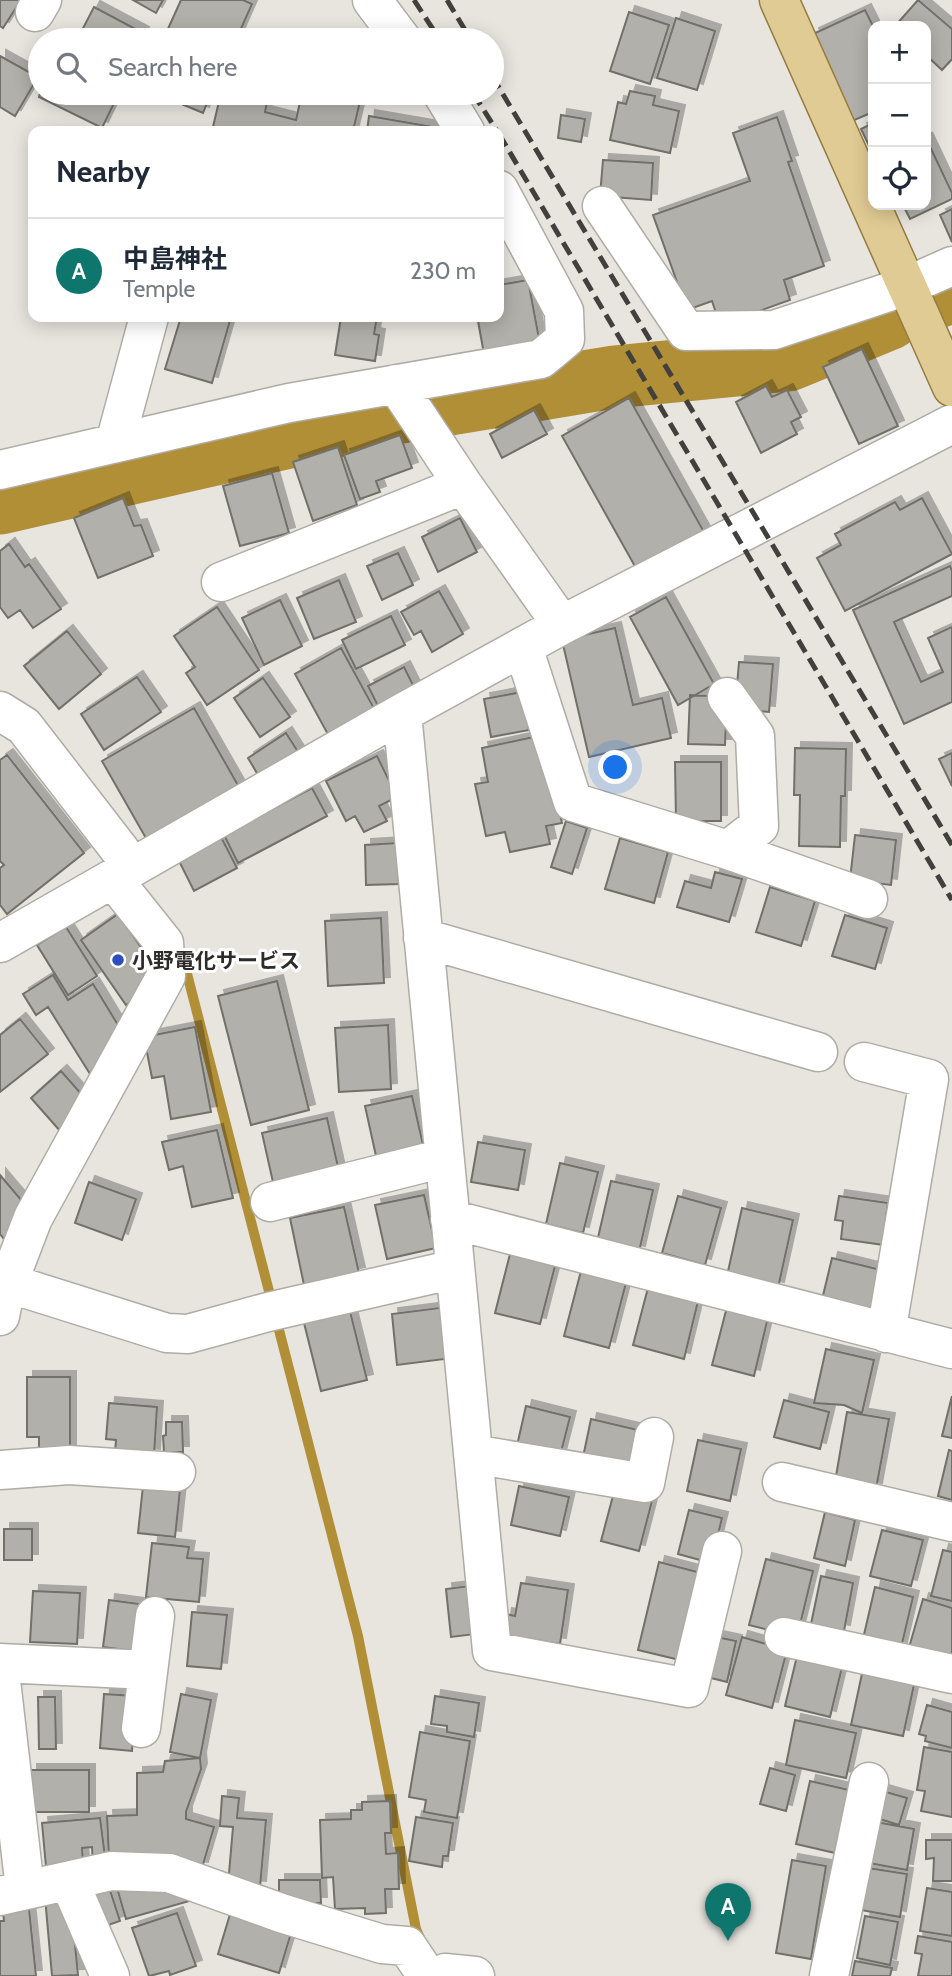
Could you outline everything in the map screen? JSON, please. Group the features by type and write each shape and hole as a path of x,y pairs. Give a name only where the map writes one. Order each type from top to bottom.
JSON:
{"main road":[{"path":"779,0 952,387"}],"street":[{"path":"372,0 393,28"},
{"path":"449,105 462,126"},
{"path":"0,470 289,403 408,403 541,359 565,339 564,311 504,199"},
{"path":"602,206 686,331 774,330 907,286 952,266"},
{"path":"115,443 148,322"},
{"path":"408,403 562,625"},
{"path":"0,943 401,713 562,625 952,424"},
{"path":"221,582 463,485"},
{"path":"523,647 573,802 728,850 868,900"},
{"path":"727,697 755,736 759,827 728,850"},
{"path":"0,710 24,726 123,873 164,943 166,976 33,1218 4,1299 167,1333 188,1334 455,1269"},
{"path":"401,713 492,1651 689,1688 722,1551"},
{"path":"423,938 818,1052"},
{"path":"864,1062 929,1079 886,1333"},
{"path":"270,1202 444,1158"},
{"path":"450,1219 952,1349"},
{"path":"473,1454 645,1482 654,1437"},
{"path":"0,1470 69,1465 176,1472"},
{"path":"782,1482 952,1522"},
{"path":"141,1728 155,1616"},
{"path":"784,1637 952,1674"},
{"path":"0,1663 148,1670"},
{"path":"0,1672 12,1892 111,1871 169,1873 382,1944 407,1946 427,1976"},
{"path":"829,1976 869,1782"},
{"path":"69,1881 110,1976"},
{"path":"442,1976 445,1973 475,1976"}],"building":[{"path":"0,0 21,0 3,28 0,26"},
{"path":"133,0 163,0 156,13"},
{"path":"181,0 243,0 252,4 241,28 168,28"},
{"path":"918,0 952,29 952,59 942,70 931,60 931,21 899,21"},
{"path":"94,7 134,28 83,28"},
{"path":"865,10 870,21 868,21 868,114 852,121 813,34"},
{"path":"629,12 669,25 650,84 610,71"},
{"path":"676,18 715,31 697,90 657,78"},
{"path":"0,56 28,71 28,94 15,116 0,107"},
{"path":"630,91 655,96 653,105 679,111 670,153 610,140 618,102 626,104"},
{"path":"55,105 113,105 103,126"},
{"path":"184,105 206,105 203,113"},
{"path":"218,105 266,105 265,112 296,120 299,105 359,105 354,126 213,126"},
{"path":"561,115 585,119 581,142 558,138"},
{"path":"369,116 427,126 368,126"},
{"path":"777,117 792,161 788,162 824,266 784,280 790,300 720,325 712,301 687,310 653,215 750,181 733,133"},
{"path":"868,126 868,144 861,129"},
{"path":"931,149 952,193 952,199 931,209"},
{"path":"603,160 653,163 651,200 600,196"},
{"path":"952,209 952,242 940,215"},
{"path":"906,210 929,210 910,219"},
{"path":"528,280 540,344 484,354 478,322 504,322 504,284"},
{"path":"179,322 230,322 212,383 165,369"},
{"path":"340,322 376,322 374,334 379,335 375,361 335,355"},
{"path":"862,349 898,426 859,444 823,367"},
{"path":"766,386 772,397 787,390 801,417 791,422 797,434 761,453 736,402"},
{"path":"629,398 704,532 637,570 562,436"},
{"path":"534,410 547,434 502,458 490,434"},
{"path":"400,435 412,468 376,481 380,492 360,499 344,455"},
{"path":"338,447 357,505 313,521 293,462"},
{"path":"272,473 289,533 240,546 223,486"},
{"path":"123,498 134,526 141,525 153,556 98,578 74,518"},
{"path":"922,498 952,554 845,611 817,558 841,545 835,534 895,502 900,510"},
{"path":"460,518 477,552 438,572 422,537"},
{"path":"9,544 25,567 29,564 61,609 33,628 20,610 8,618 0,607 0,551"},
{"path":"398,553 413,585 382,600 367,566"},
{"path":"950,566 952,596 894,622 921,682 943,672 928,638 952,627 952,702 904,724 853,610"},
{"path":"339,580 356,622 314,639 297,598"},
{"path":"439,591 463,634 432,652 421,631 414,635 401,612"},
{"path":"666,597 714,684 678,705 630,617"},
{"path":"280,600 302,646 264,665 242,618"},
{"path":"217,607 259,670 207,705 186,673 195,667 174,636"},
{"path":"391,616 405,645 356,669 342,640"},
{"path":"615,628 633,705 662,698 671,738 589,757 562,640"},
{"path":"67,631 101,674 59,709 24,666"},
{"path":"341,648 377,714 331,740 295,674"},
{"path":"739,662 773,664 769,712 735,709"},
{"path":"404,667 417,693 381,712 368,686"},
{"path":"137,677 161,712 104,750 81,714"},
{"path":"263,678 290,717 260,737 234,698"},
{"path":"522,692 529,730 491,737 484,699"},
{"path":"690,695 727,697 725,745 688,744"},
{"path":"194,708 239,787 147,840 102,761"},
{"path":"286,733 300,755 261,780 248,758"},
{"path":"543,735 562,823 546,826 550,844 510,852 505,832 486,836 475,784 488,782 482,748"},
{"path":"795,748 846,749 845,796 841,796 840,847 799,846 800,795 794,795"},
{"path":"952,753 952,786 939,759"},
{"path":"7,755 84,853 7,914 0,905 0,868 4,865 0,861 0,760"},
{"path":"377,756 397,797 379,806 387,821 364,832 355,816 346,821 326,781"},
{"path":"675,762 721,762 721,821 676,821"},
{"path":"312,788 327,816 238,863 224,835"},
{"path":"566,821 587,828 572,874 551,867"},
{"path":"855,835 896,840 891,885 850,880"},
{"path":"221,837 237,868 194,891 178,859"},
{"path":"620,838 668,852 654,903 605,889"},
{"path":"397,843 399,884 366,885 365,845"},
{"path":"715,872 742,879 729,922 677,907 685,881 711,888"},
{"path":"770,887 815,901 801,946 756,932"},
{"path":"118,914 163,979 126,1005 81,940"},
{"path":"845,915 887,928 875,969 832,956"},
{"path":"381,918 384,983 328,986 325,921"},
{"path":"66,927 97,976 68,995 37,945"},
{"path":"53,975 68,1000 93,984 126,1038 121,1055 90,1074 48,1007 36,1015 23,994"},
{"path":"277,981 309,1110 251,1125 218,996"},
{"path":"20,1019 48,1054 0,1092 0,1035"},
{"path":"388,1025 391,1089 339,1092 335,1028"},
{"path":"195,1027 211,1112 171,1119 164,1076 152,1078 144,1037"},
{"path":"61,1071 91,1105 61,1132 31,1098"},
{"path":"412,1096 425,1154 378,1165 365,1106"},
{"path":"327,1118 340,1176 275,1191 262,1133"},
{"path":"217,1130 233,1198 192,1207 183,1166 169,1170 162,1142"},
{"path":"478,1142 525,1150 518,1190 471,1182"},
{"path":"560,1163 598,1172 583,1233 546,1224"},
{"path":"0,1175 33,1214 4,1239 0,1234"},
{"path":"611,1181 653,1190 639,1252 597,1242"},
{"path":"89,1182 136,1199 122,1240 75,1223"},
{"path":"424,1195 436,1248 387,1259 375,1205"},
{"path":"678,1196 721,1208 705,1265 662,1253"},
{"path":"839,1196 888,1203 885,1224 894,1225 891,1246 841,1239 843,1221 835,1220"},
{"path":"344,1207 359,1273 304,1285 290,1218"},
{"path":"742,1208 793,1220 778,1288 727,1276"},
{"path":"510,1254 555,1266 540,1324 495,1313"},
{"path":"832,1258 881,1270 868,1320 820,1308"},
{"path":"582,1267 627,1279 609,1348 564,1336"},
{"path":"649,1284 699,1297 684,1359 633,1345"},
{"path":"729,1299 770,1309 754,1376 712,1365"},
{"path":"348,1303 367,1380 321,1391 302,1315"},
{"path":"447,1307 453,1358 397,1365 392,1314"},
{"path":"826,1349 874,1360 862,1413 844,1405 814,1403"},
{"path":"27,1377 70,1377 70,1450 39,1450 39,1437 27,1437"},
{"path":"952,1396 952,1438 942,1436"},
{"path":"784,1400 829,1412 820,1449 774,1437"},
{"path":"109,1403 157,1407 154,1455 115,1452 116,1440 106,1439"},
{"path":"526,1406 570,1417 559,1460 516,1450"},
{"path":"847,1412 889,1419 876,1489 835,1482"},
{"path":"591,1419 638,1430 629,1472 582,1462"},
{"path":"166,1422 182,1422 183,1452 164,1452"},
{"path":"698,1440 741,1449 730,1501 687,1491"},
{"path":"949,1450 952,1451 952,1500 938,1496"},
{"path":"143,1486 180,1490 175,1537 138,1533"},
{"path":"519,1486 569,1497 560,1536 511,1525"},
{"path":"614,1492 652,1501 639,1551 601,1541"},
{"path":"689,1510 722,1518 711,1563 678,1554"},
{"path":"825,1512 855,1520 845,1566 814,1558"},
{"path":"4,1529 32,1529 32,1560 4,1560"},
{"path":"882,1530 923,1540 911,1586 870,1576"},
{"path":"152,1543 189,1547 187,1558 203,1559 199,1602 146,1597"},
{"path":"943,1550 952,1552 952,1601 931,1596"},
{"path":"766,1559 813,1571 797,1637 749,1625"},
{"path":"659,1562 705,1574 684,1661 638,1650"},
{"path":"821,1576 853,1583 844,1631 811,1624"},
{"path":"521,1583 568,1590 560,1644 525,1638 501,1640 506,1614 515,1616"},
{"path":"478,1585 484,1633 451,1637 446,1589"},
{"path":"875,1587 913,1597 901,1648 863,1639"},
{"path":"33,1591 80,1593 77,1644 30,1642"},
{"path":"923,1599 952,1608 952,1664 908,1651"},
{"path":"109,1600 147,1605 141,1652 103,1647"},
{"path":"192,1612 227,1615 221,1669 187,1666"},
{"path":"712,1636 736,1641 727,1682 703,1676"},
{"path":"742,1637 787,1650 772,1708 726,1695"},
{"path":"798,1652 843,1663 830,1717 785,1706"},
{"path":"863,1669 915,1680 903,1736 851,1725"},
{"path":"104,1694 135,1696 132,1751 100,1748"},
{"path":"181,1694 211,1700 200,1758 170,1752"},
{"path":"435,1696 479,1703 474,1737 447,1732 447,1726 431,1724"},
{"path":"38,1697 55,1697 56,1749 39,1749"},
{"path":"927,1705 952,1712 952,1748 925,1741 926,1736 919,1734"},
{"path":"795,1720 856,1733 846,1778 786,1765"},
{"path":"420,1732 470,1741 457,1818 424,1812 426,1800 409,1797"},
{"path":"924,1747 952,1752 952,1817 921,1811 925,1791 917,1790"},
{"path":"200,1758 201,1769 186,1819 214,1827 202,1868 109,1859 107,1816 137,1815 137,1773 163,1772 165,1761"},
{"path":"770,1768 795,1775 786,1811 760,1804"},
{"path":"31,1770 89,1770 89,1812 31,1812"},
{"path":"810,1781 849,1790 835,1853 796,1844"},
{"path":"879,1790 907,1798 899,1825 870,1816"},
{"path":"222,1796 239,1798 237,1818 266,1820 260,1887 228,1885 233,1827 220,1826"},
{"path":"390,1801 391,1833 385,1833 386,1854 398,1853 399,1889 385,1889 386,1913 365,1914 365,1908 335,1909 333,1877 322,1878 320,1820 351,1819 351,1810 362,1810 362,1802"},
{"path":"416,1817 453,1823 448,1856 443,1856 442,1867 409,1861"},
{"path":"100,1818 106,1864 93,1865 92,1847 82,1848 83,1864 46,1867 42,1823"},
{"path":"876,1822 914,1829 907,1870 869,1863"},
{"path":"926,1840 952,1840 952,1881 933,1881 934,1858 926,1859"},
{"path":"792,1860 826,1866 811,1959 776,1953"},
{"path":"868,1868 907,1874 900,1917 861,1910"},
{"path":"279,1880 320,1880 321,1903 279,1903"},
{"path":"145,1883 193,1900 126,1919 117,1888"},
{"path":"108,1884 120,1921 97,1929 85,1892"},
{"path":"927,1888 952,1892 952,1936 920,1931"},
{"path":"70,1895 78,1975 52,1976 45,1897"},
{"path":"29,1909 36,1976 0,1976 0,1921 4,1921 3,1911"},
{"path":"231,1911 291,1933 279,1973 218,1954"},
{"path":"177,1913 196,1966 170,1975 169,1971 149,1976 132,1928"},
{"path":"865,1916 898,1922 890,1965 857,1958"},
{"path":"918,1936 952,1942 952,1976 918,1976 922,1954 915,1953"},
{"path":"855,1961 892,1968 890,1976 852,1976"}],"waterway":[{"path":"932,299 952,291"},
{"path":"0,503 390,414 614,377 788,360 890,318"},
{"path":"184,962 358,1636 416,1929 421,1940"}],"railway":[{"path":"414,0 432,28"},
{"path":"447,0 464,28"},
{"path":"504,96 952,845"},
{"path":"481,105 494,126"},
{"path":"504,142 952,900"}],"place":[{"name":"小野電化サービス","path":"118,960"},
{"name":"中島神社","path":"728,1941"}]}
